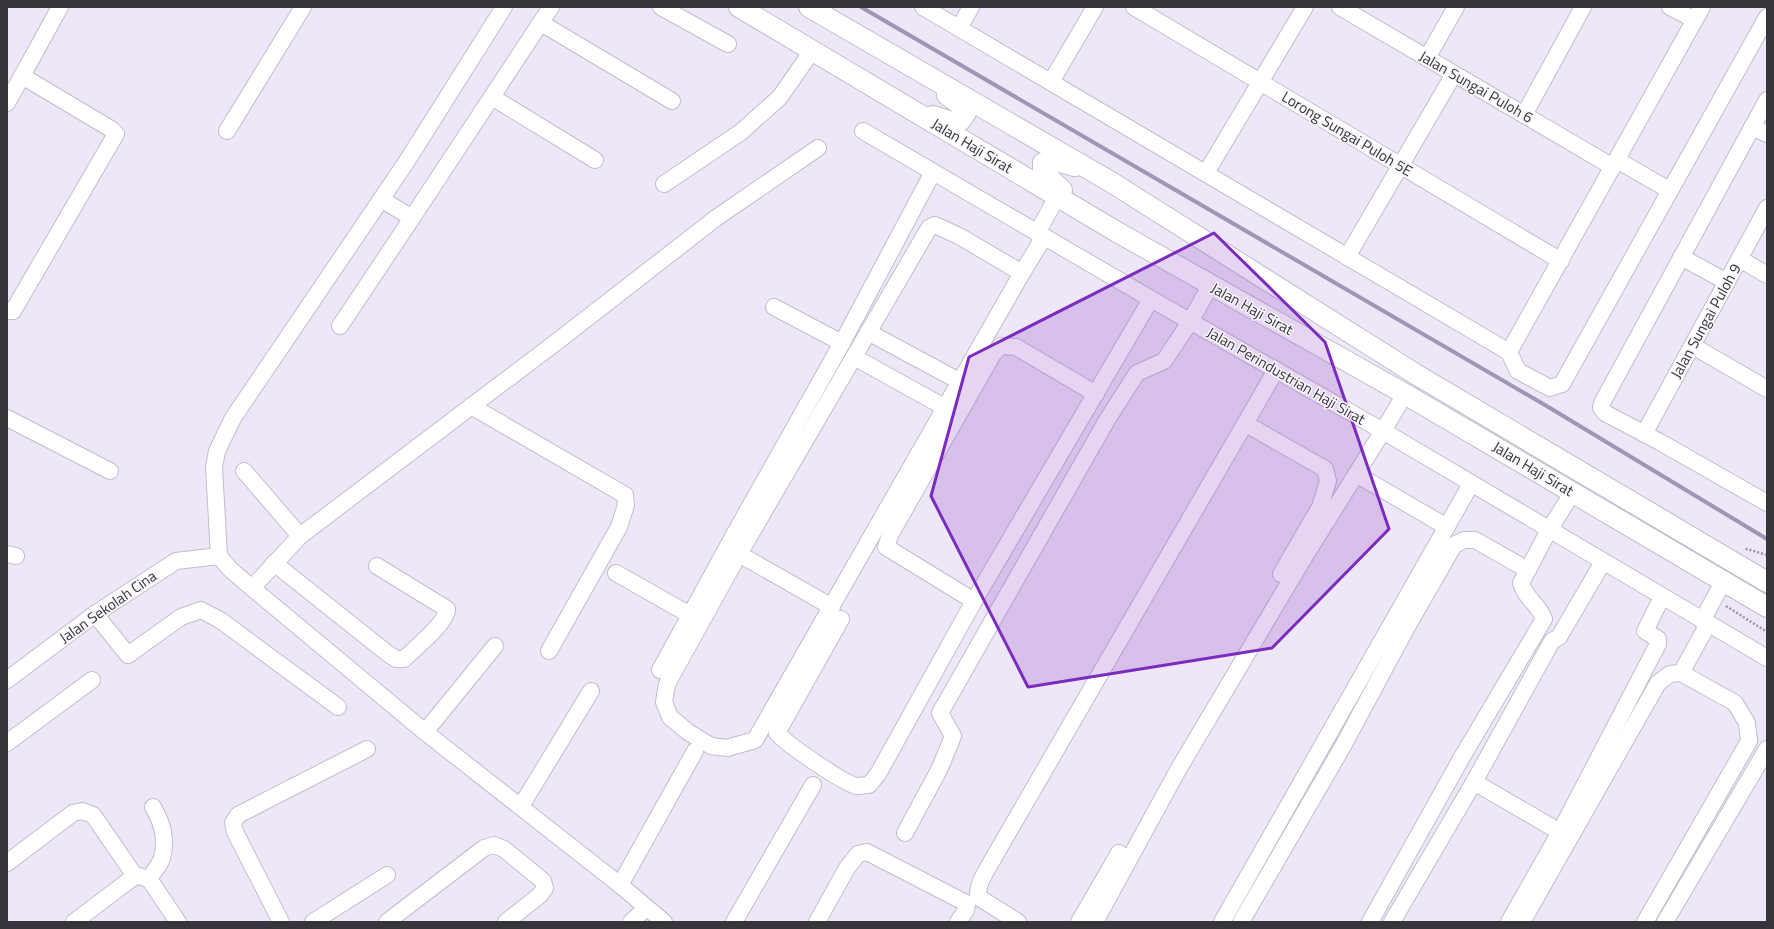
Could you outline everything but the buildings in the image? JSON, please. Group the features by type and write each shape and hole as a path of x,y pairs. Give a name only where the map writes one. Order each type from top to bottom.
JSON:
{"main road":[{"name":"Jalan Haji Sirat","path":"739,7 1117,232 1210,286 1405,394 1767,607"},
{"name":"Jalan Haji Sirat","path":"809,7 1111,182 1417,375 1767,582"},
{"path":"885,94 941,119 954,123 964,117 966,113 960,104 900,59"},
{"path":"1111,182 1062,161 1052,160 1043,163 1043,172 1053,183 1117,232"}],"street":[{"path":"7,103 60,7"},
{"path":"227,131 303,7"},
{"path":"504,7 382,199 233,418 217,452 214,467 219,556 230,569 252,588 425,732 521,806 664,922"},
{"path":"340,326 552,7"},
{"path":"661,7 728,44"},
{"path":"923,7 1509,352 1518,371 1550,388 1562,384 1767,17"},
{"path":"959,28 971,7"},
{"path":"1051,82 1095,7"},
{"name":"Lorong Sungai Puloh 5E","path":"1134,7 1561,261"},
{"path":"1206,174 1305,7"},
{"name":"Jalan Sungai Puloh 6","path":"1340,7 1524,115 1615,164 1669,190"},
{"path":"1428,58 1456,7"},
{"path":"1524,115 1583,7"},
{"path":"1509,352 1698,13 1670,7"},
{"path":"541,23 672,101"},
{"path":"664,184 741,132 780,97 812,51"},
{"path":"1347,257 1454,74"},
{"path":"7,311 12,311 116,134 111,129 22,76"},
{"path":"492,97 596,160"},
{"path":"1767,100 1602,403 1601,408 1605,413 1767,503"},
{"path":"1752,127 1767,134"},
{"name":"Jalan Perindustrian Haji Sirat","path":"863,131 1190,322 1383,431 1767,658"},
{"path":"252,588 300,536 382,476 716,218 818,148"},
{"path":"660,670 690,615 726,534 842,343 933,172"},
{"path":"1057,196 1041,235 1022,273 944,407 837,613 777,733 782,739 809,759 856,786 869,785 878,774 974,601 1151,299"},
{"path":"382,199 412,218"},
{"name":"Jalan Sungai Puloh 9","path":"1644,434 1767,208"},
{"path":"837,613 755,740 727,748 711,746 688,732 670,717 664,702 666,684 739,554 928,228 935,225 959,236 1022,273"},
{"path":"1681,257 1727,282"},
{"path":"1740,259 1767,275"},
{"name":"Jalan Perindustrian Haji Sirat","path":"1190,322 1210,286"},
{"path":"774,307 842,343"},
{"path":"905,833 940,768 953,736 940,713 1107,420 1137,373 1164,361 1190,322"},
{"path":"868,332 959,381"},
{"path":"974,601 886,548 890,535 993,354 1001,346 1016,347 1096,394"},
{"path":"1692,346 1767,389"},
{"path":"854,357 944,407"},
{"path":"1018,922 978,898 980,883 1276,370"},
{"name":"Jalan Perindustrian Haji Sirat","path":"1383,431 1405,394"},
{"path":"471,406 625,495 626,505 619,527 549,651"},
{"path":"7,418 110,471"},
{"path":"1079,922 1320,507 1328,481 1326,469 1246,424"},
{"path":"1095,922 1178,770 1302,560 1383,431"},
{"path":"244,471 300,536"},
{"path":"1356,474 1447,527"},
{"path":"1222,922 1471,484"},
{"path":"1370,922 1462,757 1544,619 1540,608 1524,594 1521,583 1549,530 1572,492"},
{"path":"1241,922 1343,746 1407,627 1454,545 1464,540 1475,540 1528,570"},
{"path":"739,554 837,613"},
{"name":"Jalan Sekolah Cina","path":"7,680 94,614 176,561 219,556"},
{"path":"1392,922 1474,782 1552,641 1559,637 1603,562"},
{"path":"274,563 387,653 396,659 404,659 442,622 447,614 447,609 377,566"},
{"path":"616,574 690,615"},
{"path":"1681,673 1723,582"},
{"path":"1509,922 1560,832 1658,644 1658,639 1645,630 1662,597"},
{"path":"94,614 128,655 181,617 201,610 220,620 338,707"},
{"path":"425,732 495,646"},
{"path":"1522,922 1658,683 1670,674 1681,673 1735,703 1748,723 1750,741 1645,922"},
{"path":"7,743 92,680"},
{"path":"521,806 591,691"},
{"path":"1665,922 1767,749"},
{"path":"282,922 234,832 233,823 238,815 367,750"},
{"path":"620,885 695,750"},
{"path":"1474,782 1560,832"},
{"path":"734,922 813,785"},
{"path":"74,922 142,877 162,858 163,829 153,807"},
{"path":"7,863 73,813 82,811 93,815 178,922"},
{"path":"387,922 484,848 494,845 504,849 544,881 545,888 540,895 506,922"},
{"path":"817,922 847,868 858,854 866,852 967,904 966,910 958,922"},
{"path":"312,922 387,875"},
{"path":"631,922 646,908"},
{"path":"966,922 975,910 999,922"}],"path":[{"path":"1723,604 1767,632"}],"highlighted area":[{"path":"1214,233 1325,342 1389,529 1272,648 1028,687 931,496 969,357"}],"waterway":[{"path":"861,7 1545,405 1767,539"}]}
